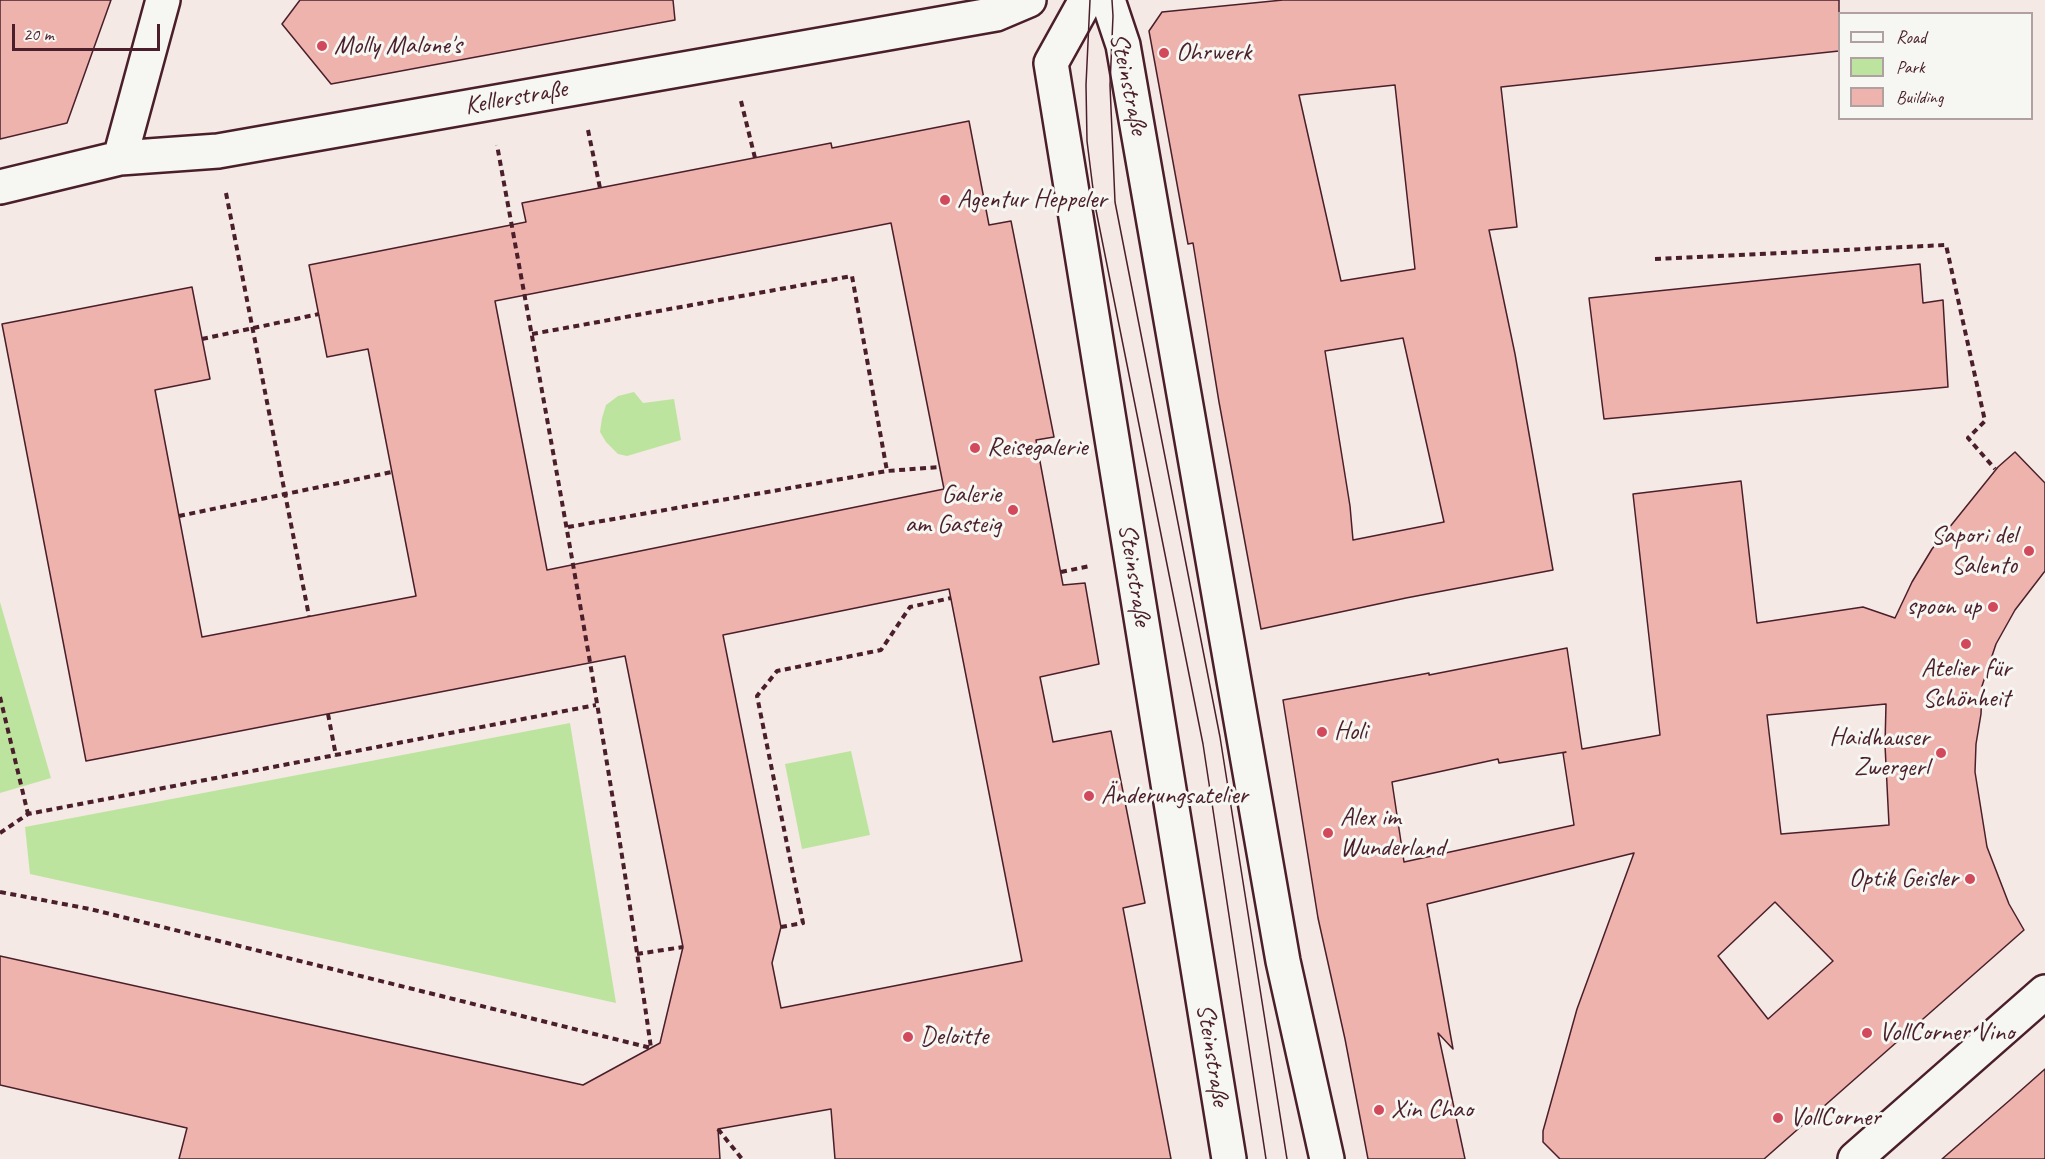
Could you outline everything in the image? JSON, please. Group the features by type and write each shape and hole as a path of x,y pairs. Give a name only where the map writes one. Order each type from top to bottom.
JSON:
{"street":[{"path":"120,158 163,0"},
{"name":"Kellerstraße","path":"0,187 120,158 218,152 996,14 1029,0"},
{"name":"Steinstraße","path":"1086,0 1051,63 1229,1159"},
{"name":"Steinstraße","path":"1108,0 1123,45 1283,961 1328,1159"},
{"path":"1856,1159 2045,992"}],"path":[{"path":"731,61 755,158"},
{"path":"579,87 600,188"},
{"path":"0,892 90,909 651,1048 638,954 568,526 489,103"},
{"path":"218,152 309,616"},
{"path":"1655,260 1946,245 1984,421 1968,438 1995,469"},
{"path":"532,334 852,276 887,471"},
{"path":"202,339 319,314"},
{"path":"1039,455 1077,445"},
{"path":"568,526 887,471 940,467"},
{"path":"179,516 392,472"},
{"path":"1061,572 1092,565"},
{"path":"781,927 803,923 757,696 777,671 882,650 910,607 951,598"},
{"path":"0,697 28,814"},
{"path":"0,833 28,814 596,705"},
{"path":"328,714 336,756"},
{"path":"638,954 683,947"},
{"path":"718,1129 742,1159"}],"green space":[{"path":"634,392 643,403 674,399 681,440 627,456 618,454 606,442 600,432 606,405 618,396"},
{"path":"0,602 51,778 0,793"},
{"path":"570,723 616,1003 30,874 25,827"},
{"path":"851,751 870,835 802,849 785,764"}],"building":[{"path":"0,0 111,0 67,123 0,139"},
{"path":"300,0 673,0 675,20 331,84 282,24"},
{"path":"1283,0 1839,0 1838,51 1501,87 1517,227 1489,230 1515,354 1553,570 1261,629 1219,402 1193,243 1188,244 1149,31 1162,12","holes":["1395,85 1415,269 1341,281 1299,95","1403,338 1444,522 1353,540 1350,506 1325,351"]},
{"path":"969,121 989,225 1011,221 1054,437 1036,440 1063,585 1085,583 1099,664 1040,677 1053,742 1111,731 1145,903 1123,908 1171,1159 835,1159 831,1109 718,1129 720,1159 179,1159 187,1128 0,1085 0,956 583,1085 660,1043 683,947 625,656 86,761 2,324 192,287 210,379 155,390 202,637 416,596 368,349 327,357 309,265 526,222 522,203 831,143 832,148","holes":["891,223 944,489 547,570 495,301","949,589 1022,961 781,1008 772,963 781,927 723,635"]},
{"path":"1920,264 1923,303 1943,300 1948,387 1604,419 1589,298"},
{"path":"2015,452 2045,483 2045,571 2015,610 1996,644 1982,686 1981,714 1976,744 1975,772 1987,847 2009,904 2024,930 1764,1159 1560,1159 1543,1142 1543,1131 1577,1009 1634,853 1427,904 1453,1049 1438,1033 1465,1159 1368,1159 1345,1039 1318,918 1283,700 1567,648 1582,749 1660,735 1633,494 1741,481 1757,623 1863,607 1895,618 1912,582 1932,549 1998,467","holes":["1886,704 1885,745 1889,825 1781,834 1767,715","1566,752 1563,753 1574,825 1404,862 1392,782 1498,759 1499,763","1775,902 1833,961 1768,1019 1718,956"]},
{"path":"2045,1069 2045,1159 1942,1159 2010,1100"}],"tram line":[{"path":"1090,0 1086,85 1087,141 1095,205 1203,744 1266,1159"},
{"path":"1112,0 1110,85 1115,202 1220,737 1287,1159"}],"place":[{"name":"Molly Malone's","path":"322,46"},
{"name":"Ohrwerk","path":"1164,53"},
{"name":"Agentur Heppeler","path":"945,200"},
{"name":"Reisegalerie","path":"975,448"},
{"name":"Galerie am Gasteig","path":"1013,510"},
{"name":"Sapori del Salento","path":"2029,551"},
{"name":"spoon up","path":"1993,607"},
{"name":"Atelier für Schönheit","path":"1966,644"},
{"name":"Holi","path":"1322,732"},
{"name":"Haidhauser Zwergerl","path":"1941,753"},
{"name":"Änderungsatelier","path":"1089,796"},
{"name":"Alex im Wunderland","path":"1328,833"},
{"name":"Optik Geisler","path":"1970,879"},
{"name":"VollCorner Vino","path":"1867,1033"},
{"name":"Deloitte","path":"908,1037"},
{"name":"Xin Chao","path":"1379,1110"},
{"name":"VollCorner","path":"1778,1118"}]}
